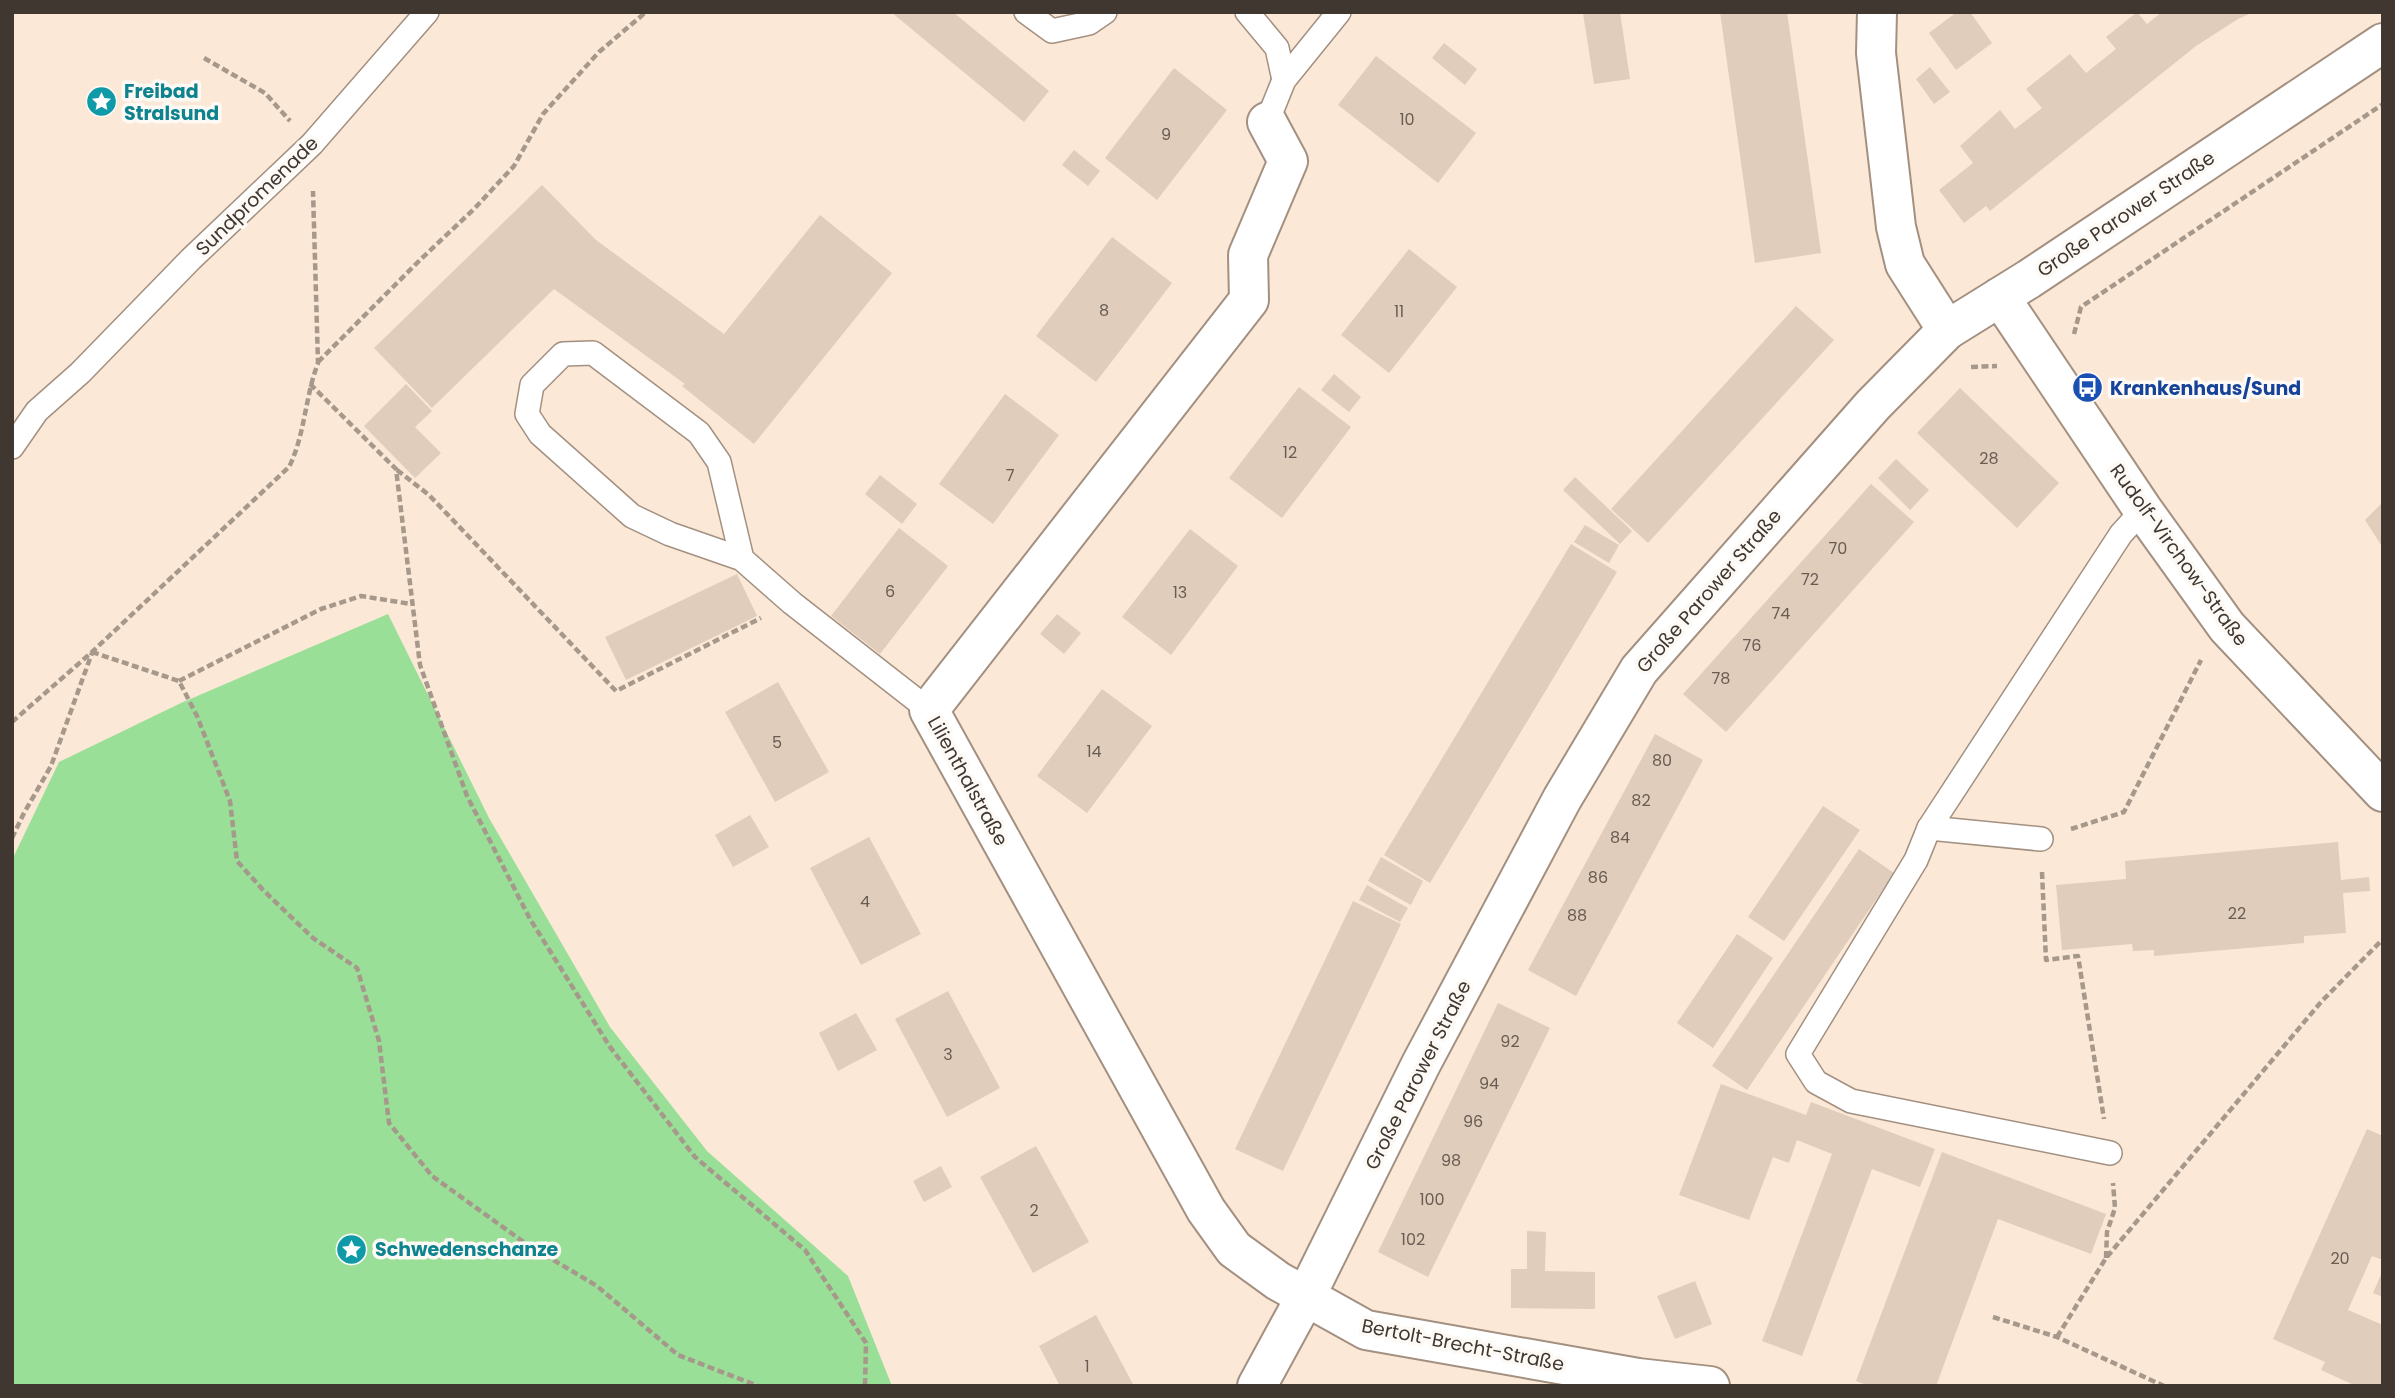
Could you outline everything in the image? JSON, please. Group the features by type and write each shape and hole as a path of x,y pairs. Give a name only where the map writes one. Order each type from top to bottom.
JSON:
{"street":[{"path":"1877,12 1876,53 1896,227 1905,264 1947,330"},
{"name":"Große Parower Straße","path":"1257,1386 1549,823 1639,670 1854,425 1947,330 2383,43"},
{"name":"Lilienthalstraße","path":"1268,122 1288,161 1248,255 1249,300 929,710 1206,1210 1234,1249 1278,1281 1306,1296"},
{"name":"Rudolf-Virchow-Straße","path":"2000,297 2143,510 2227,626 2383,792"},
{"name":"Bertolt-Brecht-Straße","path":"1306,1296 1366,1329 1638,1378 1710,1386"}],"lane":[{"name":"Sundpromenade","path":"12,447 37,411 80,373 191,259 312,144 427,12"},
{"path":"1026,12 1052,31 1089,23 1105,12"},
{"path":"1247,12 1277,48 1284,80"},
{"path":"1268,122 1284,80 1339,12"},
{"path":"742,559 719,462 699,433 593,354 563,354 533,385 527,414 540,433 632,516 670,534 742,559 792,603 929,710"},
{"path":"2110,1153 1851,1101 1816,1082 1798,1055 1916,860 1929,828 2121,534 2143,510"},
{"path":"1929,828 2041,839"}],"path":[{"path":"318,363 514,166 542,114 599,52 646,12"},
{"path":"12,722 92,652 289,467 297,450 310,384 318,363 312,144 265,93 204,58"},
{"path":"2070,347 2081,307 2383,104"},
{"path":"1958,367 2004,366"},
{"path":"310,384 396,470 429,495 616,691 792,603"},
{"path":"396,470 420,665 467,796 530,919 610,1047 695,1157 806,1250 866,1343 865,1386"},
{"path":"179,681 321,609 361,596 411,604"},
{"path":"2106,1258 2107,1232 2116,1208 2110,1153 2078,957 2046,960 2041,839 2124,812 2206,651 2227,626"},
{"path":"92,652 179,681 197,716 230,801 237,861 313,939 357,968 379,1041 389,1123 432,1176 525,1243 597,1286 678,1355 758,1386"},
{"path":"12,838 51,766 92,652"},
{"path":"2057,1337 2106,1258 2321,1002 2383,939"},
{"path":"1993,1317 2057,1337 2164,1386"}],"green space":[{"path":"388,614 489,818 610,1027 707,1151 848,1276 892,1386 12,1386 12,860 59,762 181,703"}],"building":[{"path":"891,12 953,12 1049,91 1024,122"},
{"path":"1620,12 1630,79 1594,84 1583,13"},
{"path":"1720,12 1787,12 1821,253 1755,263"},
{"path":"1957,12 1970,12 1992,43 1956,70 1929,33"},
{"path":"2137,12 2147,24 2162,12 2254,12 2196,46 1990,211 1986,206 1964,223 1939,190 1973,163 1960,146 2000,110 2015,129 2042,108 2026,89 2070,54 2086,73 2116,49 2106,37"},
{"path":"1444,43 1477,69 1465,85 1432,58"},
{"path":"1376,56 1476,133 1438,183 1338,105"},
{"path":"1930,67 1950,92 1934,104 1916,79"},
{"path":"1174,68 1227,110 1157,200 1105,158"},
{"path":"1074,150 1100,171 1088,186 1062,165"},
{"path":"542,185 596,240 724,334 820,215 892,273 754,444 682,386 685,384 554,289 432,408 374,348"},
{"path":"1112,237 1172,283 1096,382 1036,336"},
{"path":"1409,249 1457,287 1389,373 1341,335"},
{"path":"1796,306 1834,340 1648,543 1611,509"},
{"path":"1334,374 1361,397 1349,412 1321,390"},
{"path":"406,384 432,411 415,427 441,453 415,478 364,426"},
{"path":"1299,387 1351,427 1282,518 1229,478"},
{"path":"1960,388 2059,483 2017,528 1917,433"},
{"path":"1005,394 1059,435 993,524 939,484"},
{"path":"1896,459 1929,490 1910,510 1878,478"},
{"path":"880,475 917,504 902,524 865,494"},
{"path":"1575,477 1632,531 1620,544 1563,490"},
{"path":"1871,484 1914,522 1726,732 1683,694"},
{"path":"2383,502 2383,548 2365,520"},
{"path":"1585,525 1619,545 1609,563 1574,542"},
{"path":"899,528 948,566 880,654 831,616"},
{"path":"1190,529 1238,566 1171,655 1122,617"},
{"path":"1571,544 1617,572 1430,883 1384,855"},
{"path":"737,574 757,616 626,680 605,637"},
{"path":"1057,614 1081,633 1064,654 1040,634"},
{"path":"778,682 829,772 775,802 725,712"},
{"path":"1102,689 1152,726 1087,813 1037,776"},
{"path":"1655,734 1703,760 1576,996 1528,970"},
{"path":"1823,806 1860,830 1784,941 1748,917"},
{"path":"750,815 769,847 733,867 715,835"},
{"path":"869,837 921,934 861,965 810,868"},
{"path":"2338,842 2341,880 2369,877 2370,891 2343,893 2346,933 2304,936 2304,943 2154,956 2154,950 2133,951 2132,944 2062,950 2056,885 2126,879 2125,861"},
{"path":"1859,849 1894,873 1747,1090 1712,1066"},
{"path":"1381,857 1423,881 1411,905 1368,881"},
{"path":"1367,885 1408,908 1400,922 1359,900"},
{"path":"1353,901 1401,924 1283,1171 1235,1149"},
{"path":"1737,934 1773,958 1713,1048 1677,1023"},
{"path":"948,991 1000,1088 947,1117 895,1019"},
{"path":"1498,1003 1550,1028 1428,1277 1378,1252"},
{"path":"856,1013 877,1050 838,1071 819,1033"},
{"path":"1721,1084 1806,1115 1811,1102 1935,1149 1920,1187 1872,1169 1802,1356 1762,1341 1832,1154 1797,1140 1789,1163 1773,1157 1749,1220 1679,1195"},
{"path":"2367,1129 2383,1136 2383,1260 2372,1256 2348,1310 2383,1325 2383,1386 2356,1386 2321,1370 2325,1362 2273,1339"},
{"path":"1036,1146 1089,1242 1033,1273 980,1177"},
{"path":"1942,1152 2106,1214 2091,1254 1998,1219 1936,1386 1869,1386 1856,1381"},
{"path":"941,1166 952,1187 924,1202 913,1181"},
{"path":"1527,1231 1546,1232 1545,1271 1595,1272 1595,1309 1511,1308 1511,1269 1527,1269"},
{"path":"2383,1270 2383,1297 2373,1293"},
{"path":"1695,1281 1712,1324 1675,1339 1657,1296"},
{"path":"1096,1315 1134,1386 1060,1386 1039,1346"}],"place":[{"name":"Freibad Stralsund","path":"101,102"},
{"name":"Krankenhaus/Sund","path":"2087,388"},
{"name":"Schwedenschanze","path":"352,1249"}]}
